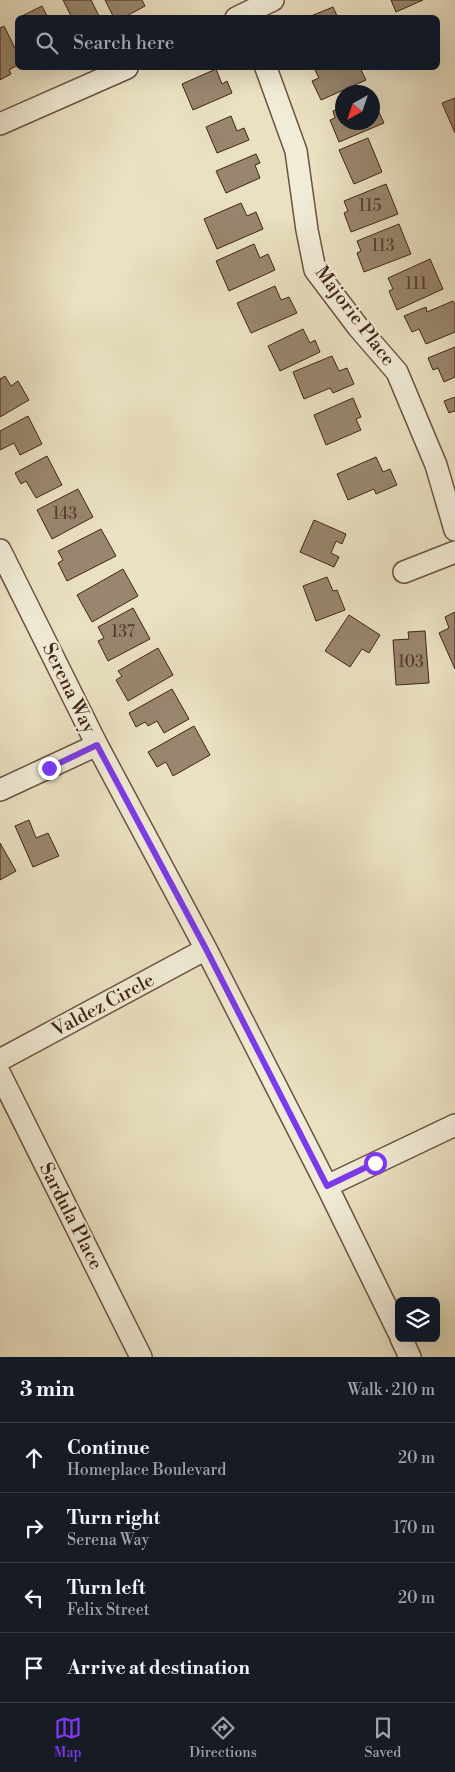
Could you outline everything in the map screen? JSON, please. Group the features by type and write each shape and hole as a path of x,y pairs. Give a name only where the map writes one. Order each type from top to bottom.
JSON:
{"street":[{"path":"245,15 273,0"},
{"path":"0,124 122,70"},
{"name":"Majorie Place","path":"267,70 296,151 307,230 315,270 358,327 397,372 436,465 455,530"},
{"name":"Serena Way","path":"0,550 97,745 206,949 327,1186 395,1325"},
{"path":"404,572 455,552"},
{"path":"0,790 97,745"},
{"name":"Valdez Circle","path":"0,1060 206,949"},
{"name":"Sardula Place","path":"0,1074 141,1357"},
{"path":"327,1186 455,1125"},
{"path":"403,1342 410,1357"}],"building":[{"path":"63,0 91,0 98,15 70,15"},
{"path":"105,0 142,0 145,6 128,15 112,15"},
{"path":"391,0 423,0 396,12"},
{"path":"42,6 46,15 24,15"},
{"path":"333,7 337,15 313,15"},
{"path":"4,26 15,48 15,67 9,70 11,74 0,80 0,28"},
{"path":"216,70 222,84 227,81 232,93 193,110 182,84"},
{"path":"315,70 361,70 366,80 355,85 335,85 335,94 321,100 312,81 319,78"},
{"path":"455,98 455,133 442,103"},
{"path":"380,114 384,123 380,125"},
{"path":"231,116 237,131 244,128 249,140 217,153 206,127"},
{"path":"335,118 335,130 367,130 339,142 330,120"},
{"path":"368,138 382,172 354,184 339,150"},
{"path":"256,154 260,163 255,165 260,178 226,193 216,171"},
{"path":"386,184 398,214 351,232 344,213 348,211 344,201"},
{"path":"241,203 247,216 256,212 263,229 217,249 204,219"},
{"path":"399,224 411,254 364,272 357,253 361,251 357,241"},
{"path":"254,244 260,258 268,254 275,270 229,291 216,261"},
{"path":"430,259 443,289 397,310 389,291 393,289 388,278"},
{"path":"275,286 281,300 289,297 297,313 251,333 237,303"},
{"path":"453,301 455,304 455,332 426,344 419,329 412,332 404,316 426,307 427,312"},
{"path":"303,329 310,343 315,340 320,352 280,371 268,346"},
{"path":"455,347 455,377 444,382 438,368 433,370 428,358"},
{"path":"332,356 339,371 347,368 354,384 333,393 330,388 304,399 293,372"},
{"path":"5,376 11,386 18,381 29,400 0,417 0,379"},
{"path":"455,397 455,412 449,413 444,401"},
{"path":"353,398 361,417 356,419 361,430 326,445 314,415"},
{"path":"28,416 42,444 20,455 14,443 0,450 0,431"},
{"path":"47,456 62,485 36,498 26,481 21,484 15,473"},
{"path":"376,457 383,472 390,469 397,485 376,494 374,489 348,500 337,474"},
{"path":"78,489 93,517 52,539 37,510"},
{"path":"314,520 346,534 342,544 336,541 331,553 339,557 334,567 300,552"},
{"path":"101,529 116,556 67,581 58,563 63,560 58,551"},
{"path":"123,569 138,596 92,622 77,595"},
{"path":"327,577 333,591 337,590 345,610 316,621 303,586"},
{"path":"133,608 150,639 108,661 98,641 104,638 98,627"},
{"path":"455,612 455,669 439,633 449,628 445,617"},
{"path":"349,615 380,635 369,653 362,649 350,667 325,651"},
{"path":"425,631 429,683 396,685 393,640 409,639 408,632"},
{"path":"158,648 173,675 128,701 116,680 122,676 118,671"},
{"path":"172,689 189,719 164,733 157,721 148,726 145,722 136,727 129,713"},
{"path":"194,726 210,755 173,776 166,762 157,767 148,752"},
{"path":"29,820 36,838 48,833 59,856 33,867 15,826"},
{"path":"0,843 16,871 0,880"}],"route":[{"path":"49,768 97,745 206,949 327,1186 375,1163"}]}
